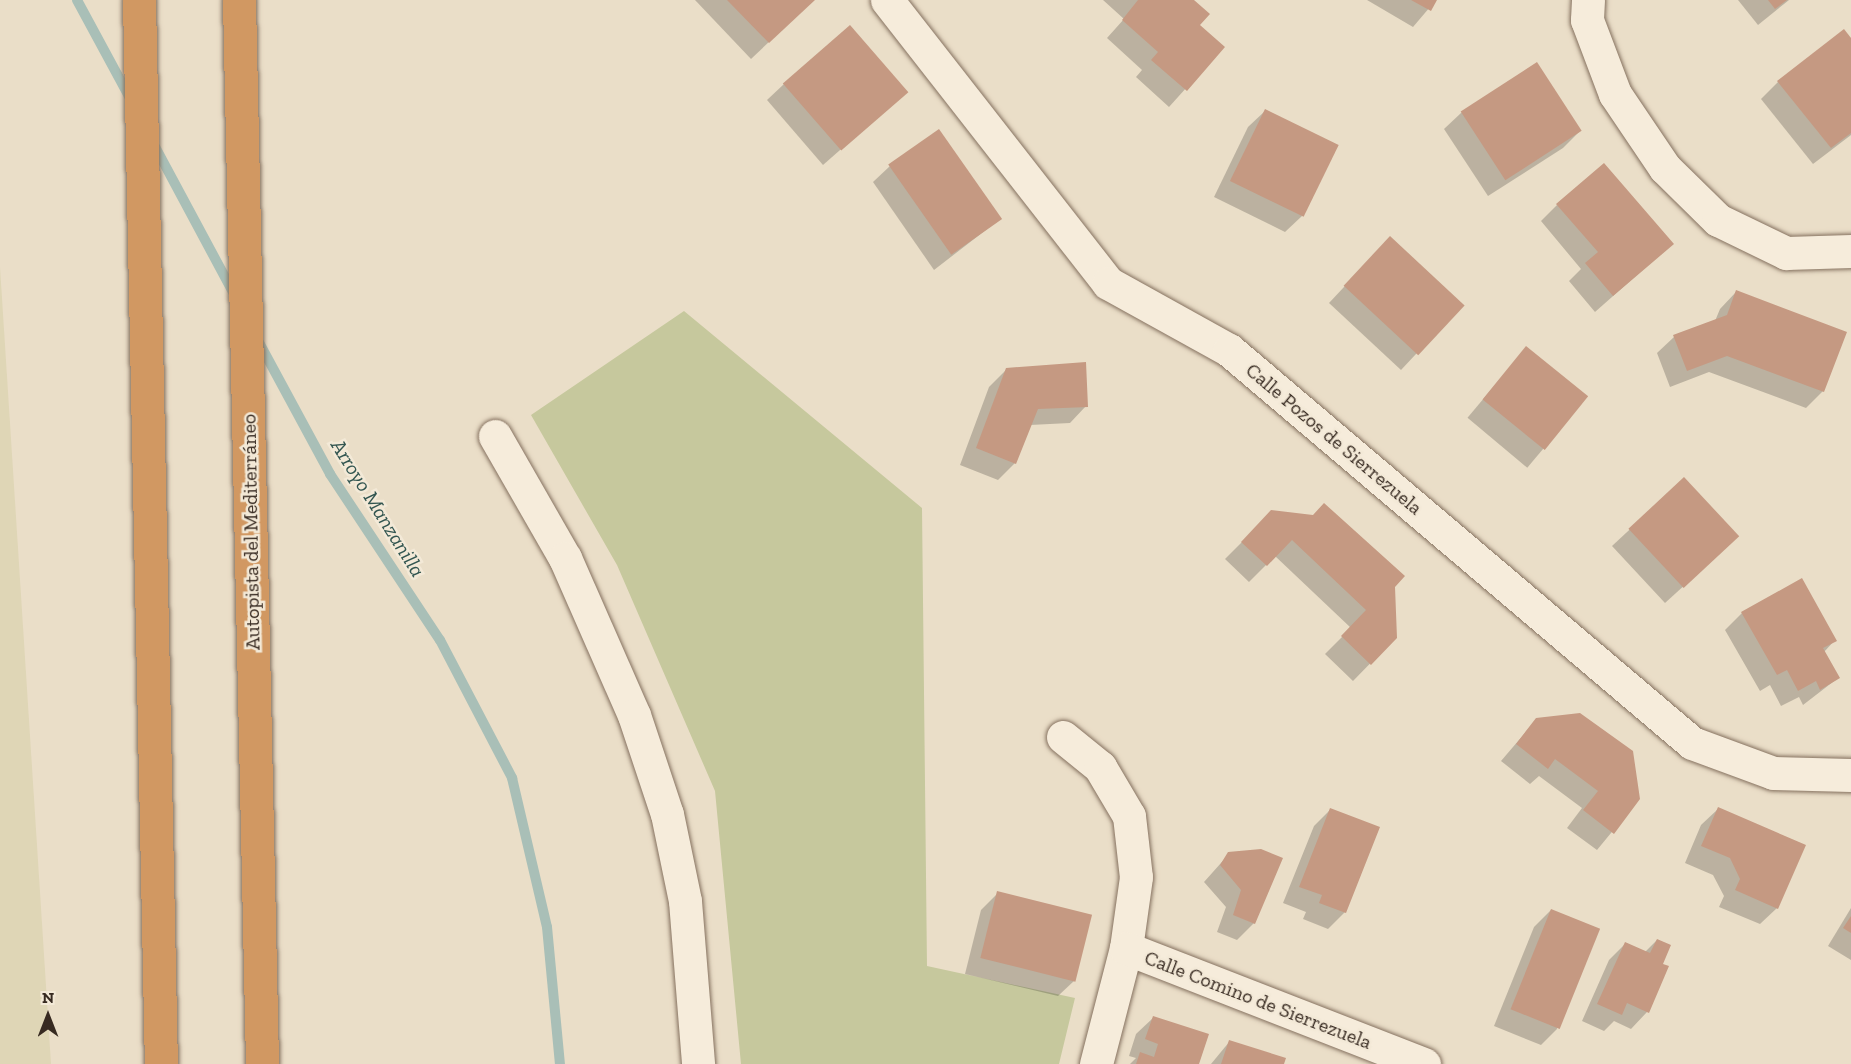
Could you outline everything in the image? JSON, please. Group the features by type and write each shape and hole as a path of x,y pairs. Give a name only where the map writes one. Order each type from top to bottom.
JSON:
{"highway":[{"path":"139,0 161,1064"},
{"name":"Autopista del Mediterráneo","path":"238,0 262,1064"}],"street":[{"name":"Calle Pozos de Sierrezuela","path":"887,0 1108,283 1229,350 1692,743 1773,773 1851,775"},
{"path":"1588,0 1587,20 1615,94 1665,168 1718,220 1786,253 1851,250"},
{"path":"495,436 565,558 634,715 667,814 685,902 698,1064"},
{"path":"1063,737 1100,767 1129,816 1136,877 1126,948 1096,1064"},
{"name":"Calle Comino de Sierrezuela","path":"1126,948 1424,1064"}],"shaded area":[{"path":"0,267 51,1064 0,1064"}],"green space":[{"path":"684,311 922,508 927,966 1075,998 1059,1064 741,1064 715,791 617,565 531,415"}],"building":[{"path":"727,0 815,0 769,43"},
{"path":"1138,0 1194,0 1210,14 1200,25 1225,47 1187,91 1151,60 1158,52 1122,20"},
{"path":"1411,0 1437,0 1431,11"},
{"path":"1768,0 1787,0 1775,9"},
{"path":"850,25 908,92 841,151 783,83"},
{"path":"1844,29 1851,38 1851,133 1831,148 1777,81"},
{"path":"1537,62 1582,131 1505,180 1461,112"},
{"path":"1265,109 1339,145 1304,217 1230,181"},
{"path":"939,129 1002,219 951,255 888,165"},
{"path":"1604,163 1674,244 1613,296 1585,263 1598,252 1556,204"},
{"path":"1390,236 1465,306 1418,355 1344,286"},
{"path":"1736,290 1847,332 1824,392 1727,356 1687,371 1673,335 1727,315"},
{"path":"1526,346 1588,396 1545,450 1483,400"},
{"path":"1086,362 1088,407 1038,409 1016,464 976,448 1006,368"},
{"path":"1684,477 1739,536 1684,588 1628,529"},
{"path":"1324,503 1405,576 1395,587 1397,638 1371,665 1341,636 1366,610 1292,540 1267,566 1241,542 1271,510 1313,515"},
{"path":"1802,578 1837,641 1823,648 1840,678 1820,690 1816,681 1798,691 1787,670 1777,675 1741,612"},
{"path":"1580,713 1633,751 1640,799 1614,834 1583,810 1598,791 1555,759 1548,769 1516,744 1536,718"},
{"path":"1718,807 1806,845 1778,909 1735,890 1740,879 1730,858 1701,846"},
{"path":"1330,808 1380,827 1346,913 1319,903 1322,895 1299,887"},
{"path":"1261,849 1283,858 1255,924 1233,915 1241,890 1220,865 1228,852"},
{"path":"997,891 1092,915 1075,982 980,958"},
{"path":"1551,909 1600,929 1560,1029 1511,1009"},
{"path":"1851,916 1851,933 1843,928"},
{"path":"1657,939 1671,945 1663,964 1669,966 1649,1013 1627,1003 1622,1015 1597,1004 1625,942 1650,953"},
{"path":"1153,1016 1209,1034 1199,1064 1136,1064 1140,1052 1154,1057 1158,1044 1145,1039"},
{"path":"1229,1040 1286,1058 1284,1064 1221,1064"}],"waterway":[{"name":"Arroyo Manzanilla","path":"77,0 131,100"},
{"name":"Arroyo Manzanilla","path":"152,141 235,296"},
{"name":"Arroyo Manzanilla","path":"256,337 330,474 440,640 512,778 547,927 560,1064"}]}
